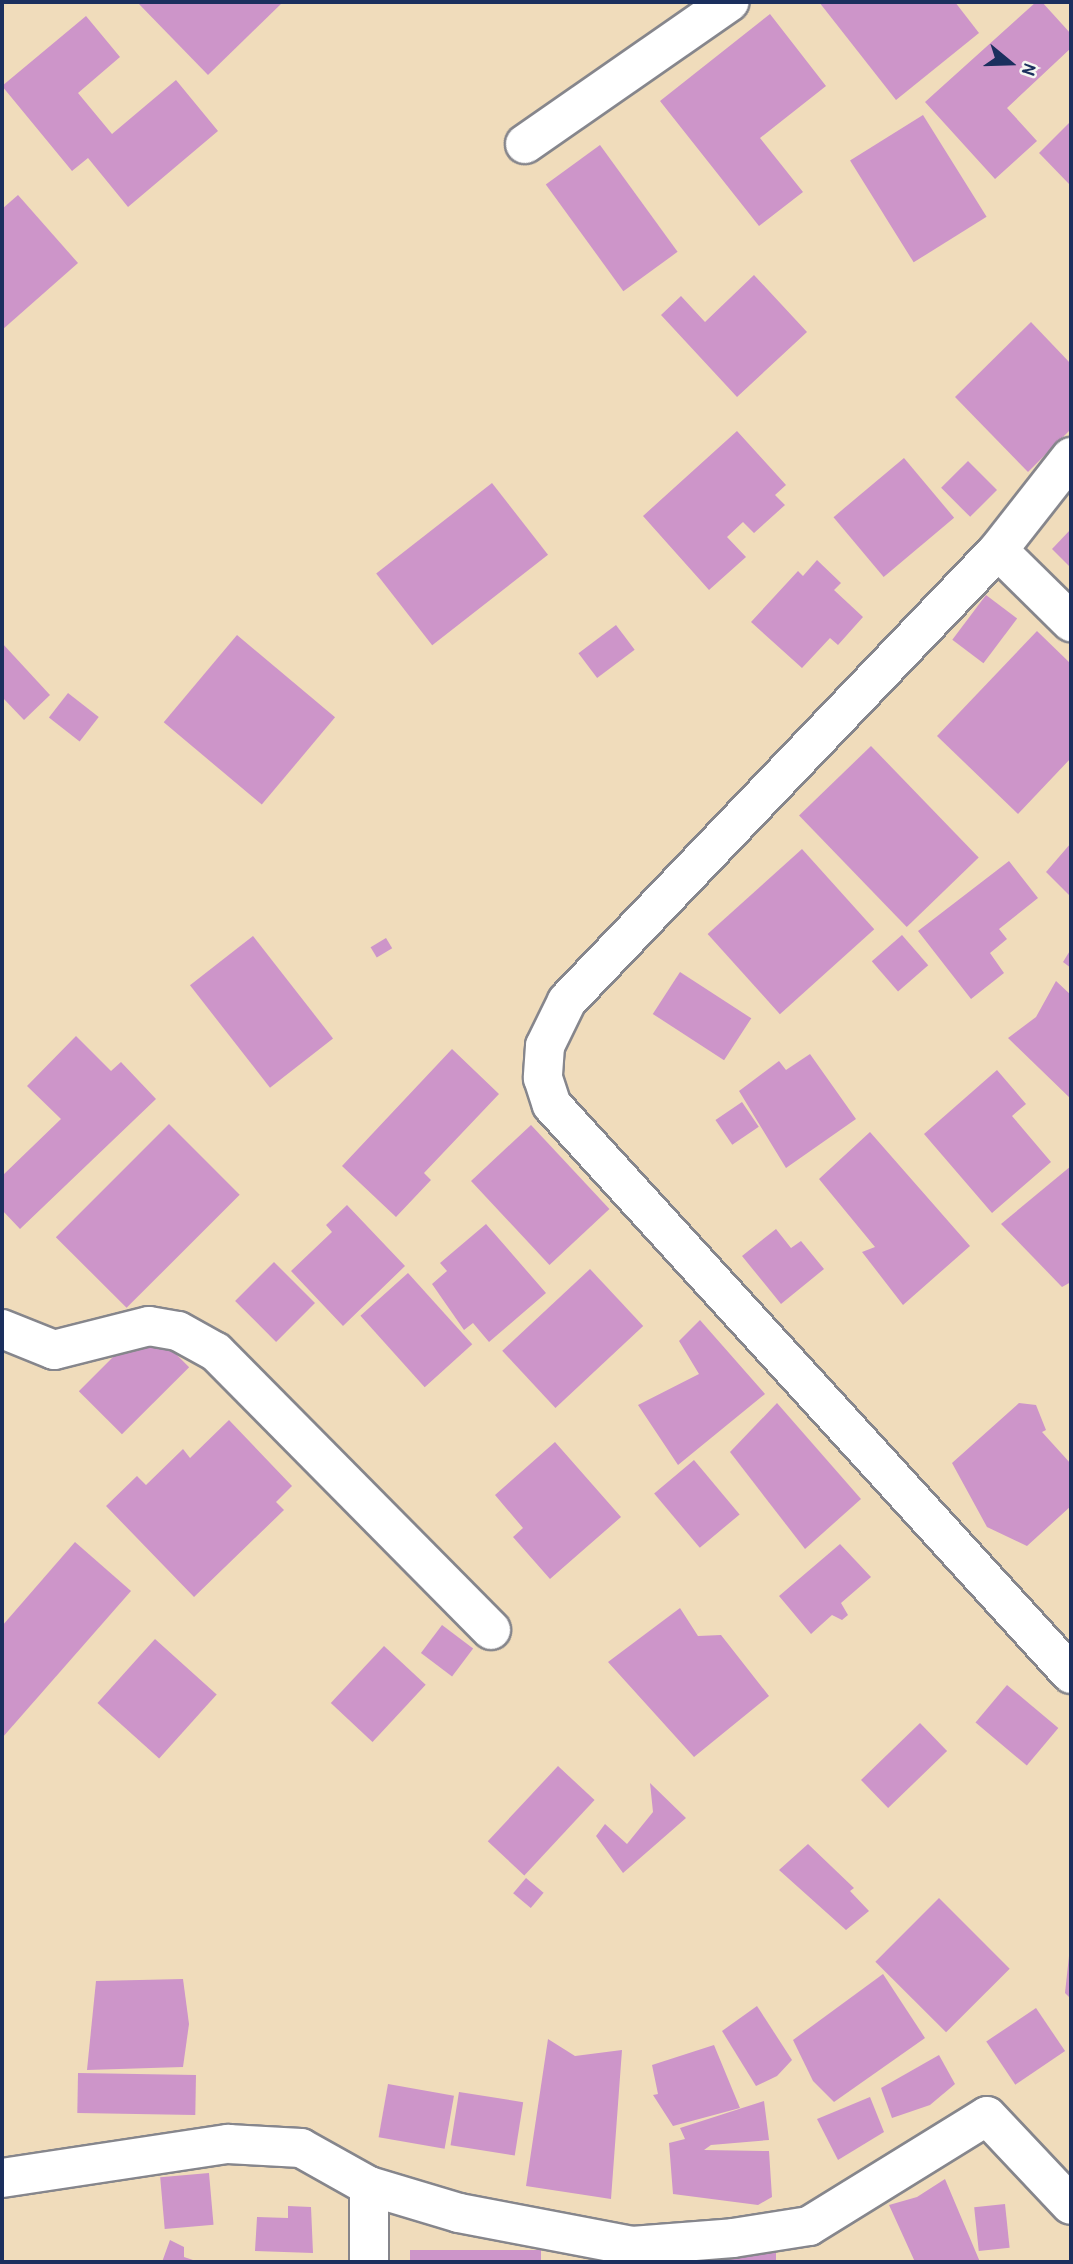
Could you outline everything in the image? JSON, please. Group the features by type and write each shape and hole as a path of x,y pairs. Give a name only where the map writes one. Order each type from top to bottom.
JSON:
{"street":[{"path":"525,144 729,2"},
{"path":"1071,457 998,550 567,1001 545,1046 543,1078 552,1105 1071,1674"},
{"path":"998,550 1071,622"},
{"path":"2,1329 54,1350 149,1326 178,1331 216,1352 491,1630"},
{"path":"2,2178 228,2144 301,2148 369,2186 459,2213 632,2246 733,2238 809,2226 987,2116 1071,2205"},
{"path":"369,2186 369,2262"}],"building":[{"path":"137,2 283,2 208,75"},
{"path":"819,2 955,2 979,33 896,100"},
{"path":"1036,2 1042,2 1071,34 1071,48 1007,108 1037,141 995,179 925,102"},
{"path":"770,14 826,86 760,138 803,192 759,226 660,101"},
{"path":"86,16 120,57 78,93 112,134 176,80 218,131 128,207 88,158 72,171 2,86"},
{"path":"923,115 987,217 914,262 850,161"},
{"path":"1071,121 1071,186 1039,153"},
{"path":"600,145 678,252 623,291 546,184"},
{"path":"18,195 78,263 2,330 2,209"},
{"path":"754,275 807,332 737,397 661,315 681,296 705,322"},
{"path":"1031,322 1071,364 1071,429 1028,472 955,397"},
{"path":"737,431 786,485 775,495 785,505 754,533 743,522 727,537 746,557 709,590 643,516"},
{"path":"904,458 954,518 884,577 834,517"},
{"path":"968,461 997,490 970,517 941,488"},
{"path":"492,483 548,555 432,645 376,574"},
{"path":"1071,529 1071,568 1052,549"},
{"path":"817,560 841,583 834,590 863,617 838,645 830,638 802,668 751,622 798,571 803,576"},
{"path":"986,595 1017,618 983,663 952,640"},
{"path":"616,625 635,650 597,678 578,653"},
{"path":"1037,631 1071,664 1071,758 1018,814 937,736"},
{"path":"237,635 335,717 262,805 164,722"},
{"path":"2,643 50,695 24,720 2,697"},
{"path":"68,693 99,717 80,741 49,717"},
{"path":"871,746 979,857 907,927 799,815"},
{"path":"1071,843 1071,897 1046,872"},
{"path":"802,849 874,929 780,1014 708,934"},
{"path":"1009,861 1038,898 999,929 1007,939 990,953 1004,973 971,999 918,931"},
{"path":"902,935 928,965 898,991 872,961"},
{"path":"253,936 333,1038 270,1088 190,985"},
{"path":"386,938 392,948 377,958 371,947"},
{"path":"1071,949 1071,968 1063,962"},
{"path":"680,972 751,1018 724,1060 653,1014"},
{"path":"1056,981 1071,995 1071,1099 1008,1038 1036,1017"},
{"path":"76,1036 111,1071 121,1062 156,1099 20,1229 2,1210 2,1176 61,1119 27,1086"},
{"path":"452,1049 499,1094 424,1173 431,1180 396,1217 342,1166"},
{"path":"810,1054 856,1119 786,1168 739,1091 779,1061 786,1070"},
{"path":"997,1070 1026,1104 1012,1116 1051,1162 992,1213 924,1134"},
{"path":"742,1102 759,1127 732,1145 715,1120"},
{"path":"169,1124 240,1195 127,1308 56,1237"},
{"path":"531,1125 609,1209 549,1265 471,1181"},
{"path":"870,1132 970,1246 903,1305 862,1252 875,1247 819,1179"},
{"path":"1071,1166 1071,1282 1062,1287 1001,1224"},
{"path":"347,1205 405,1266 343,1326 291,1271 332,1232 326,1225"},
{"path":"486,1224 546,1293 489,1342 473,1323 464,1330 432,1284 447,1271 440,1263"},
{"path":"776,1229 791,1248 801,1241 824,1269 781,1304 742,1256"},
{"path":"274,1262 315,1303 276,1342 235,1301"},
{"path":"590,1269 643,1326 555,1408 502,1351"},
{"path":"408,1273 472,1344 425,1387 360,1316"},
{"path":"700,1320 765,1394 678,1465 638,1405 699,1374 679,1341"},
{"path":"146,1324 189,1367 122,1434 79,1391"},
{"path":"777,1403 861,1499 805,1549 730,1452"},
{"path":"1019,1403 1036,1405 1046,1430 1042,1432 1071,1464 1071,1506 1027,1546 987,1527 952,1463"},
{"path":"229,1420 292,1486 276,1502 284,1510 194,1597 106,1506 137,1476 146,1485 183,1449 190,1458"},
{"path":"555,1442 621,1517 550,1579 513,1537 523,1528 495,1495"},
{"path":"694,1460 740,1514 700,1548 654,1493"},
{"path":"75,1542 131,1591 2,1738 2,1626"},
{"path":"840,1544 871,1577 841,1603 848,1615 842,1620 832,1615 811,1634 779,1596"},
{"path":"680,1608 698,1636 721,1635 769,1696 694,1757 608,1662"},
{"path":"442,1625 473,1648 452,1676 421,1653"},
{"path":"155,1639 217,1695 159,1758 97,1703"},
{"path":"384,1646 426,1685 372,1742 331,1703"},
{"path":"1007,1685 1058,1728 1027,1766 976,1723"},
{"path":"920,1723 947,1751 888,1808 861,1780"},
{"path":"558,1766 595,1800 524,1875 488,1841"},
{"path":"650,1783 686,1818 623,1873 596,1836 605,1824 627,1844 653,1812"},
{"path":"808,1844 854,1888 850,1891 869,1911 846,1930 779,1870"},
{"path":"526,1878 544,1893 531,1908 513,1893"},
{"path":"939,1898 1010,1969 946,2032 875,1962"},
{"path":"1071,1956 1071,1999 1065,1993"},
{"path":"883,1974 925,2038 834,2102 813,2081 793,2040"},
{"path":"183,1979 189,2024 183,2067 87,2070 96,1981"},
{"path":"757,2006 792,2060 777,2076 756,2086 722,2031"},
{"path":"1036,2008 1065,2051 1015,2085 986,2042"},
{"path":"548,2039 575,2056 622,2050 611,2199 526,2186"},
{"path":"714,2045 740,2108 673,2126 653,2095 658,2094 652,2065"},
{"path":"939,2055 955,2084 930,2105 892,2118 881,2088"},
{"path":"78,2073 196,2075 195,2115 77,2113"},
{"path":"388,2084 454,2096 445,2149 379,2137"},
{"path":"459,2092 523,2102 515,2156 451,2145"},
{"path":"870,2097 884,2132 838,2160 817,2119"},
{"path":"764,2101 769,2140 711,2145 704,2150 769,2151 772,2197 758,2205 673,2194 669,2143 685,2139 680,2128"},
{"path":"209,2173 214,2225 165,2229 160,2177"},
{"path":"945,2179 980,2262 915,2262 889,2205 917,2197"},
{"path":"1005,2204 1010,2248 979,2251 974,2207"},
{"path":"288,2206 311,2207 313,2253 255,2251 257,2217 288,2218"},
{"path":"170,2240 184,2247 184,2257 199,2262 162,2262"},
{"path":"720,2249 776,2249 776,2262 720,2262"},
{"path":"410,2250 541,2250 541,2262 410,2262"}]}
